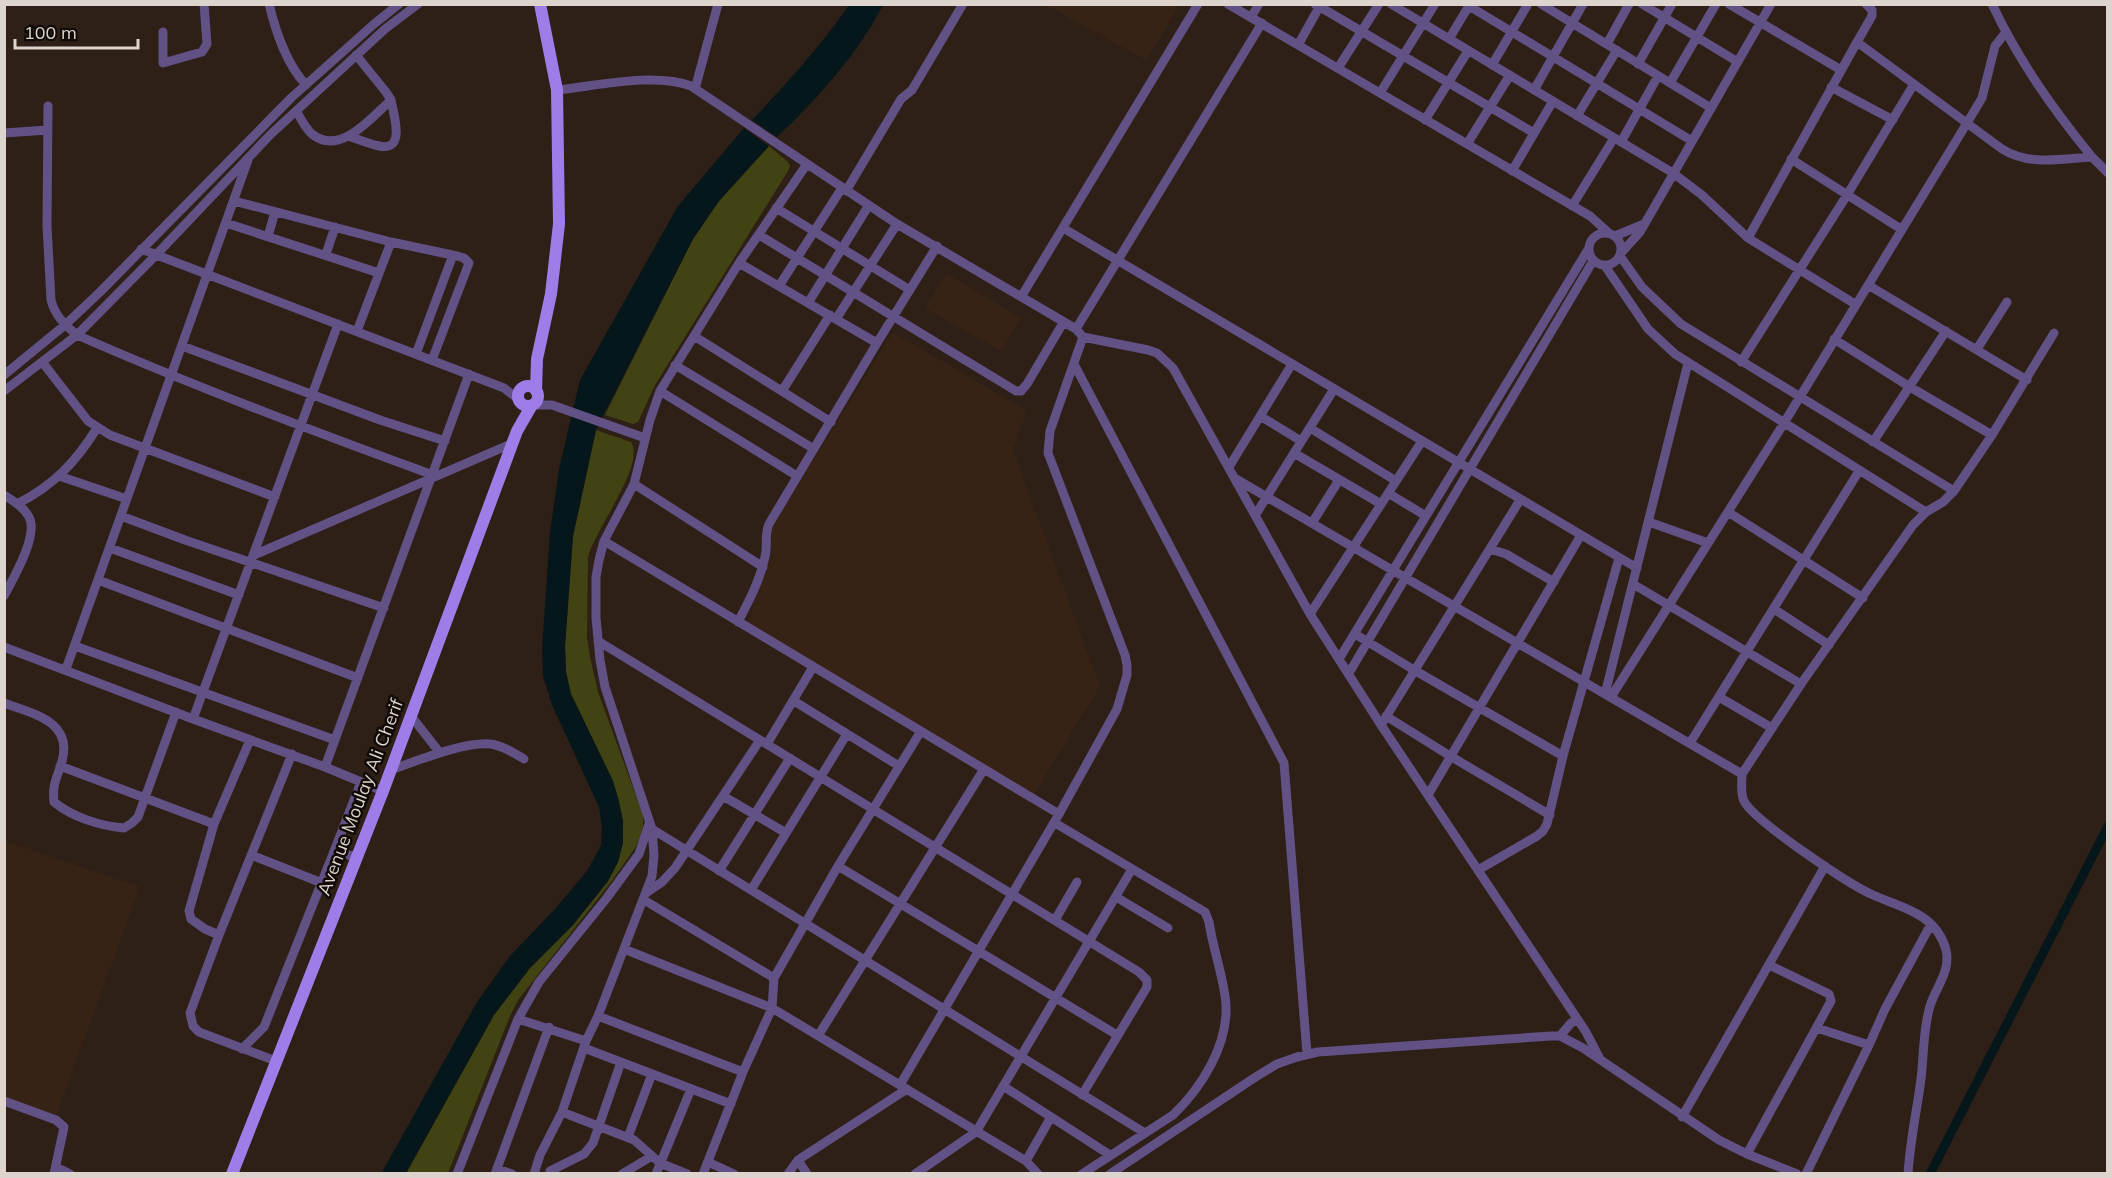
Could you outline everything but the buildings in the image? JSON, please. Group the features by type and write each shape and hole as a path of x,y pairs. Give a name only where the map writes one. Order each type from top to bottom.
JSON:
{"main road":[{"path":"515,437 535,398 537,359 551,294 559,224 557,90 540,4"},
{"path":"515,437 520,394 537,359"},
{"path":"520,394 532,387 535,398"},
{"path":"520,394 526,406 535,398"},
{"name":"Avenue Moulay Ali Cherif","path":"232,1173 383,791 515,437"}],"street":[{"path":"163,32 163,63 202,52 207,44 204,4"},
{"path":"269,4 274,25 285,52 297,75 306,85"},
{"path":"4,375 65,325 306,85 399,4"},
{"path":"4,391 43,363 76,334 156,255 250,155 356,55 418,4"},
{"path":"695,89 718,4"},
{"path":"779,286 814,231 844,190 898,104 912,90 963,4"},
{"path":"1021,297 1198,4"},
{"path":"1228,4 1590,216 1620,243 1621,255 1642,287 1673,318 1741,362 1954,491"},
{"path":"1251,17 1259,4"},
{"path":"1338,69 1379,4"},
{"path":"1391,4 1673,173 1702,195 1748,238 1855,304"},
{"path":"1380,93 1435,4"},
{"path":"1492,65 1528,4"},
{"path":"1541,4 1711,108"},
{"path":"1534,90 1583,4"},
{"path":"1606,44 1629,4"},
{"path":"1642,4 1738,62"},
{"path":"1638,64 1672,4"},
{"path":"1670,82 1716,4"},
{"path":"1729,4 1841,70"},
{"path":"1605,266 1614,263 1635,239 1771,4"},
{"path":"1748,238 1872,16 1872,10 1866,4"},
{"path":"1992,4 2006,32 2054,111 2092,157 2108,172"},
{"path":"1298,45 1319,5 1534,133"},
{"path":"1449,39 1469,5 1692,141"},
{"path":"1076,329 1262,23"},
{"path":"1608,696 1670,605 1968,123 1982,98 1995,46 2006,32"},
{"path":"1857,42 2016,157 2051,160 2092,157"},
{"path":"1577,116 1617,50"},
{"path":"1425,120 1468,51"},
{"path":"296,111 308,130 320,139 351,137 381,147 387,147 393,142 398,131 391,100 356,55"},
{"path":"1467,144 1510,75"},
{"path":"1572,206 1640,109 1658,76"},
{"path":"557,90 659,79 680,82 695,89 897,224 1076,329 1083,337 1148,350 1164,359 1173,368 1310,614 1381,725 1586,1032 1600,1059"},
{"path":"1741,362 1914,84"},
{"path":"1832,87 1893,120"},
{"path":"351,137 391,100"},
{"path":"1512,171 1553,101"},
{"path":"48,106 47,226 51,300 65,325 76,334 171,376 432,477"},
{"path":"4,133 48,130"},
{"path":"66,669 250,155"},
{"path":"1791,159 1901,229"},
{"path":"534,1173 540,1155 562,1112 585,1044 652,876 651,827 605,687 598,641 596,577 604,542 634,484 645,438 660,392 740,263 807,164"},
{"path":"234,201 391,242 464,258 469,263 432,360"},
{"path":"808,303 869,205"},
{"path":"776,208 910,290"},
{"path":"268,236 275,212"},
{"path":"1339,659 1596,236 1590,216"},
{"path":"226,223 379,273"},
{"path":"782,391 833,317 854,292 897,224"},
{"path":"1596,236 1612,235 1644,224"},
{"path":"326,254 335,227"},
{"path":"1063,228 1637,568"},
{"path":"759,234 1018,391 1027,384 1063,323"},
{"path":"357,331 391,242"},
{"path":"738,622 763,567 767,549 767,529 876,343 937,246"},
{"path":"1348,673 1593,261 1589,248"},
{"path":"141,249 520,394"},
{"path":"416,354 453,255"},
{"path":"1593,261 1605,266 1654,336 1688,363 1926,512"},
{"path":"740,263 876,343"},
{"path":"1868,285 2027,380"},
{"path":"437,297 454,301"},
{"path":"1977,349 2007,302"},
{"path":"194,720 338,324"},
{"path":"1873,442 1946,331"},
{"path":"1908,1173 1911,1137 1922,1077 1926,1021 1945,974 1947,963 1945,948 1931,924 1913,910 1872,895 1825,866 1780,834 1744,800 1742,774 1801,684 1913,525 1954,491 2027,380 2054,333"},
{"path":"694,336 831,422"},
{"path":"788,1173 798,1160 904,1087 944,1010 1057,818 1117,709 1126,683 1127,665 1048,453 1050,430 1083,337"},
{"path":"1834,339 1992,435"},
{"path":"182,346 380,420 445,441"},
{"path":"43,363 88,421 97,428 145,449 275,497"},
{"path":"1074,363 1284,763 1307,1054"},
{"path":"1608,696 1633,584 1688,363"},
{"path":"1228,467 1292,364"},
{"path":"675,365 814,449"},
{"path":"325,767 470,374"},
{"path":"1256,514 1334,389"},
{"path":"660,392 797,476"},
{"path":"535,398 645,438"},
{"path":"1260,416 1301,441"},
{"path":"17,504 40,492 59,476 81,454 97,428"},
{"path":"1310,428 1396,481"},
{"path":"252,558 515,437"},
{"path":"1310,614 1422,441"},
{"path":"1294,453 1381,504"},
{"path":"1690,743 1859,471"},
{"path":"59,476 127,500"},
{"path":"1235,478 1742,774"},
{"path":"1312,523 1339,480"},
{"path":"634,484 763,567"},
{"path":"1388,493 1426,516"},
{"path":"4,495 29,516 31,531 28,544 4,596"},
{"path":"1381,725 1520,500"},
{"path":"1728,512 1863,598"},
{"path":"121,516 185,540 252,558 384,608"},
{"path":"1648,522 1708,543"},
{"path":"1428,795 1581,536"},
{"path":"604,542 921,731 1057,818 1132,870 1204,912 1209,922 1226,1007 1218,1046 1202,1080 1173,1115 1082,1173"},
{"path":"110,548 239,595"},
{"path":"1490,549 1506,554 1554,582"},
{"path":"1478,870 1543,831 1550,815 1563,756 1619,558"},
{"path":"98,580 358,678"},
{"path":"1633,584 1801,684"},
{"path":"1774,609 1829,645"},
{"path":"1355,634 1563,756"},
{"path":"598,641 1139,972 1148,983 1082,1095"},
{"path":"75,646 335,740"},
{"path":"4,647 194,720 292,754 383,791"},
{"path":"645,896 662,882 687,851 723,796 794,701 813,667"},
{"path":"1719,697 1772,728"},
{"path":"794,701 899,766"},
{"path":"4,703 44,718 57,728 62,737 64,752 52,787 54,802 65,811 88,820 124,828 138,817 176,712"},
{"path":"411,716 440,753"},
{"path":"1386,716 1550,815"},
{"path":"703,1173 743,1071 772,1008 774,978 804,923 921,731"},
{"path":"750,890 847,735"},
{"path":"219,935 191,919 189,911 214,824 250,740"},
{"path":"390,770 472,745 491,744 502,747 524,759"},
{"path":"276,1061 199,1032 193,1026 190,1013 292,754"},
{"path":"719,871 790,758"},
{"path":"60,766 214,824"},
{"path":"818,1036 984,770"},
{"path":"242,1049 264,1027 361,782"},
{"path":"723,796 786,834"},
{"path":"651,827 1145,1134"},
{"path":"457,1173 518,1019 539,981 606,899 639,854 651,827"},
{"path":"335,849 356,858"},
{"path":"251,855 322,883"},
{"path":"838,866 1117,1035"},
{"path":"1682,1117 1825,866"},
{"path":"915,1173 976,1132 1132,870"},
{"path":"1055,920 1077,882"},
{"path":"645,896 774,978"},
{"path":"1116,897 1168,928"},
{"path":"1806,1173 1885,1009 1931,924"},
{"path":"624,949 772,1008 1026,1161 1038,1173"},
{"path":"1747,1154 1831,1000 1831,995 1769,965"},
{"path":"598,1016 743,1071"},
{"path":"518,1019 549,1027 621,1062 731,1104"},
{"path":"1560,1036 1571,1023 1577,1020"},
{"path":"512,1173 496,1171 549,1027"},
{"path":"1817,1028 1869,1045"},
{"path":"1110,1173 1276,1064 1307,1054 1560,1036 1600,1059 1682,1117 1719,1140 1747,1154 1797,1173"},
{"path":"540,1155 550,1172 584,1154 596,1137 598,1125 621,1062"},
{"path":"628,1137 652,1074"},
{"path":"1003,1086 1110,1155"},
{"path":"656,1173 691,1089"},
{"path":"4,1101 56,1120 64,1127 55,1170 70,1173"},
{"path":"562,1112 628,1137 660,1163 687,1173"},
{"path":"1026,1161 1051,1117"},
{"path":"622,1173 651,1156"},
{"path":"798,1160 807,1173"},
{"path":"708,1162 734,1173"}],"shaded area":[{"path":"1180,4 1146,60 1046,5"},
{"path":"849,5 883,5 862,40 836,75 777,137 752,120 815,50"},
{"path":"744,128 769,146 719,201 693,239 596,430 573,536 565,646 566,672 571,694 613,781 619,801 623,821 623,843 618,862 608,881 573,925 530,968 494,1015 406,1173 381,1174 477,1002 510,956 587,871 601,845 602,827 599,807 552,705 543,676 542,648 550,533 559,469 580,380 678,206"},
{"path":"947,274 1022,318 1001,351 925,308"},
{"path":"893,332 1027,411 1013,450 1100,686 1029,803 746,626 773,551 765,539"},
{"path":"4,840 140,887 55,1119 5,1100"}],"green space":[{"path":"769,146 788,162 790,166 788,171 655,385 638,422 633,424 605,415 693,239 719,201"},
{"path":"596,430 631,442 634,452 626,481 588,557 587,638 598,692 643,815 643,827 635,848 611,882 518,1000 448,1173 406,1174 494,1015 530,968 573,925 608,881 618,862 623,843 623,821 613,781 571,694 566,672 565,646 573,537"}],"waterway":[{"path":"1930,1174 2108,826"}]}
